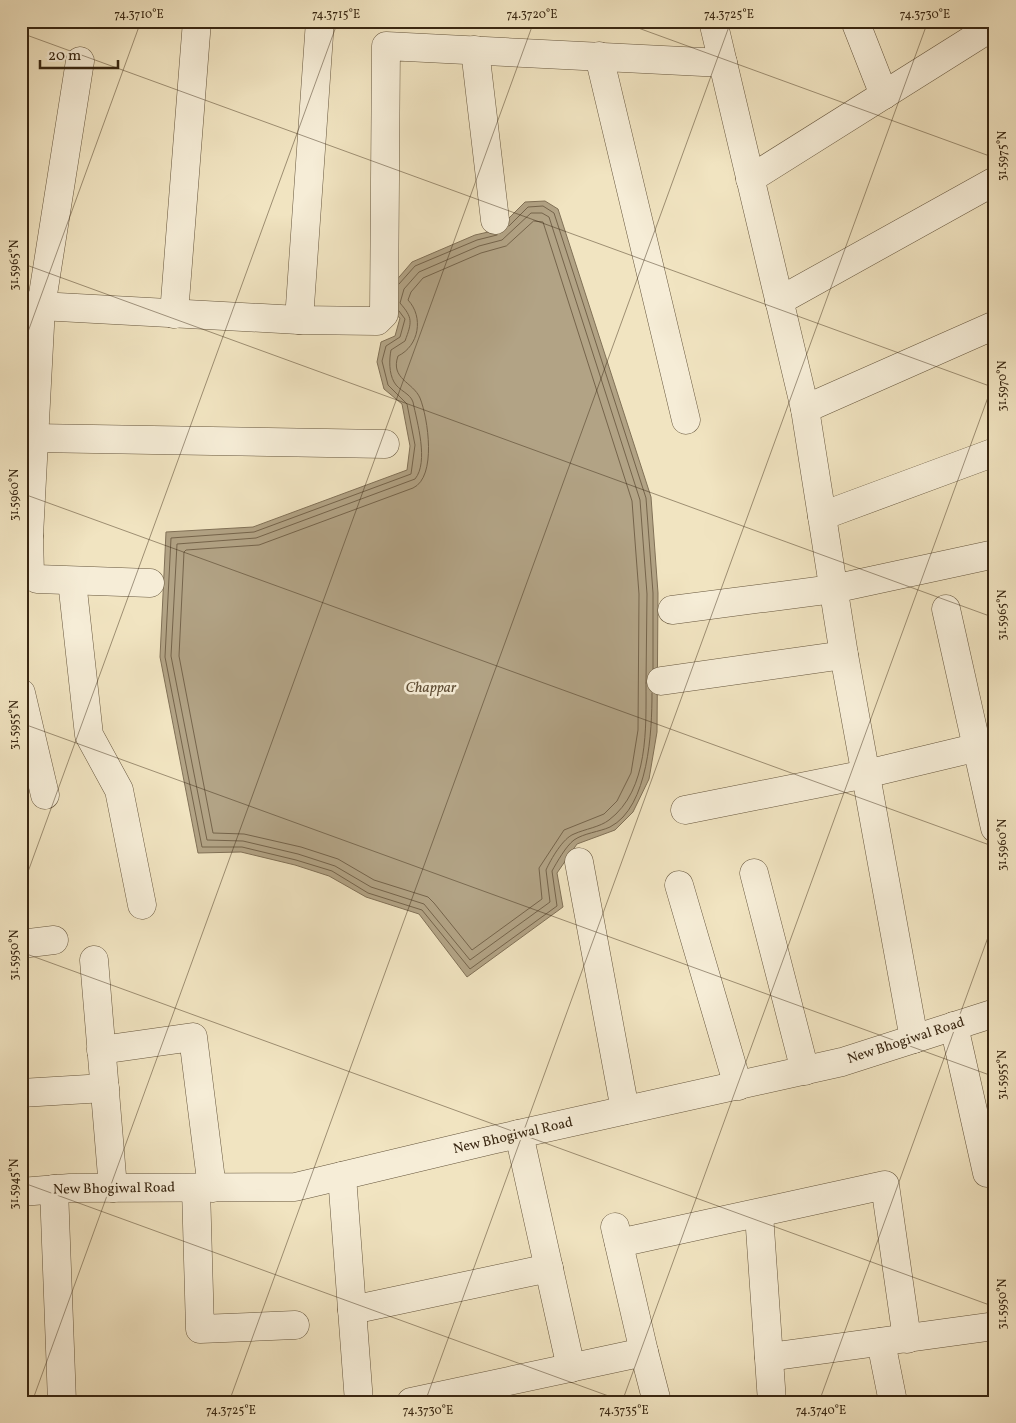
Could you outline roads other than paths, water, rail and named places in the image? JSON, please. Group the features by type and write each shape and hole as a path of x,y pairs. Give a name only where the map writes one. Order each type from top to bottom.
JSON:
{"street":[{"path":"174,314 197,21"},
{"path":"299,320 320,21"},
{"path":"713,21 805,409 844,655 914,1039"},
{"path":"855,21 884,95"},
{"path":"750,179 995,26"},
{"path":"31,306 299,320 377,321 384,314 386,46 723,63"},
{"path":"475,50 496,220"},
{"path":"599,56 686,420"},
{"path":"80,60 31,306 34,438 25,536 30,574 33,578 72,581 150,583"},
{"path":"780,301 995,181"},
{"path":"805,409 995,325"},
{"path":"34,438 384,444"},
{"path":"822,516 995,452"},
{"path":"672,610 833,589 995,554"},
{"path":"72,581 89,735 119,790 142,905"},
{"path":"946,609 986,745 995,828"},
{"path":"661,681 844,655"},
{"path":"21,693 42,795"},
{"path":"685,810 866,774 986,745"},
{"path":"580,862 625,1110"},
{"path":"754,873 805,1071"},
{"path":"680,885 738,1086"},
{"path":"21,944 54,940"},
{"path":"94,960 113,1188"},
{"name":"New Bhogiwal Road","path":"21,1192 54,1189 295,1187 519,1134 842,1062 995,1013"},
{"path":"954,1026 987,1173"},
{"path":"101,1050 194,1037 204,1188 200,1329 296,1325"},
{"path":"21,1093 105,1088"},
{"path":"519,1134 571,1368"},
{"path":"342,1176 359,1402"},
{"path":"657,1402 617,1235 759,1214 885,1185 894,1340 894,1402"},
{"path":"54,1189 62,1402"},
{"path":"759,1214 772,1402"},
{"path":"352,1310 549,1268"},
{"path":"768,1357 995,1326"},
{"path":"411,1402 644,1352"}],"water":[{"name":"Chappar","path":"545,201 558,209 651,497 658,593 657,732 649,779 633,812 615,830 577,844 557,873 563,907 467,977 419,914 366,897 329,876 295,865 241,852 198,853 160,657 166,532 253,527 407,470 410,446 402,404 384,389 377,362 381,342 395,336 400,318 393,313 394,283 412,262 475,235 497,230 525,202"}]}
